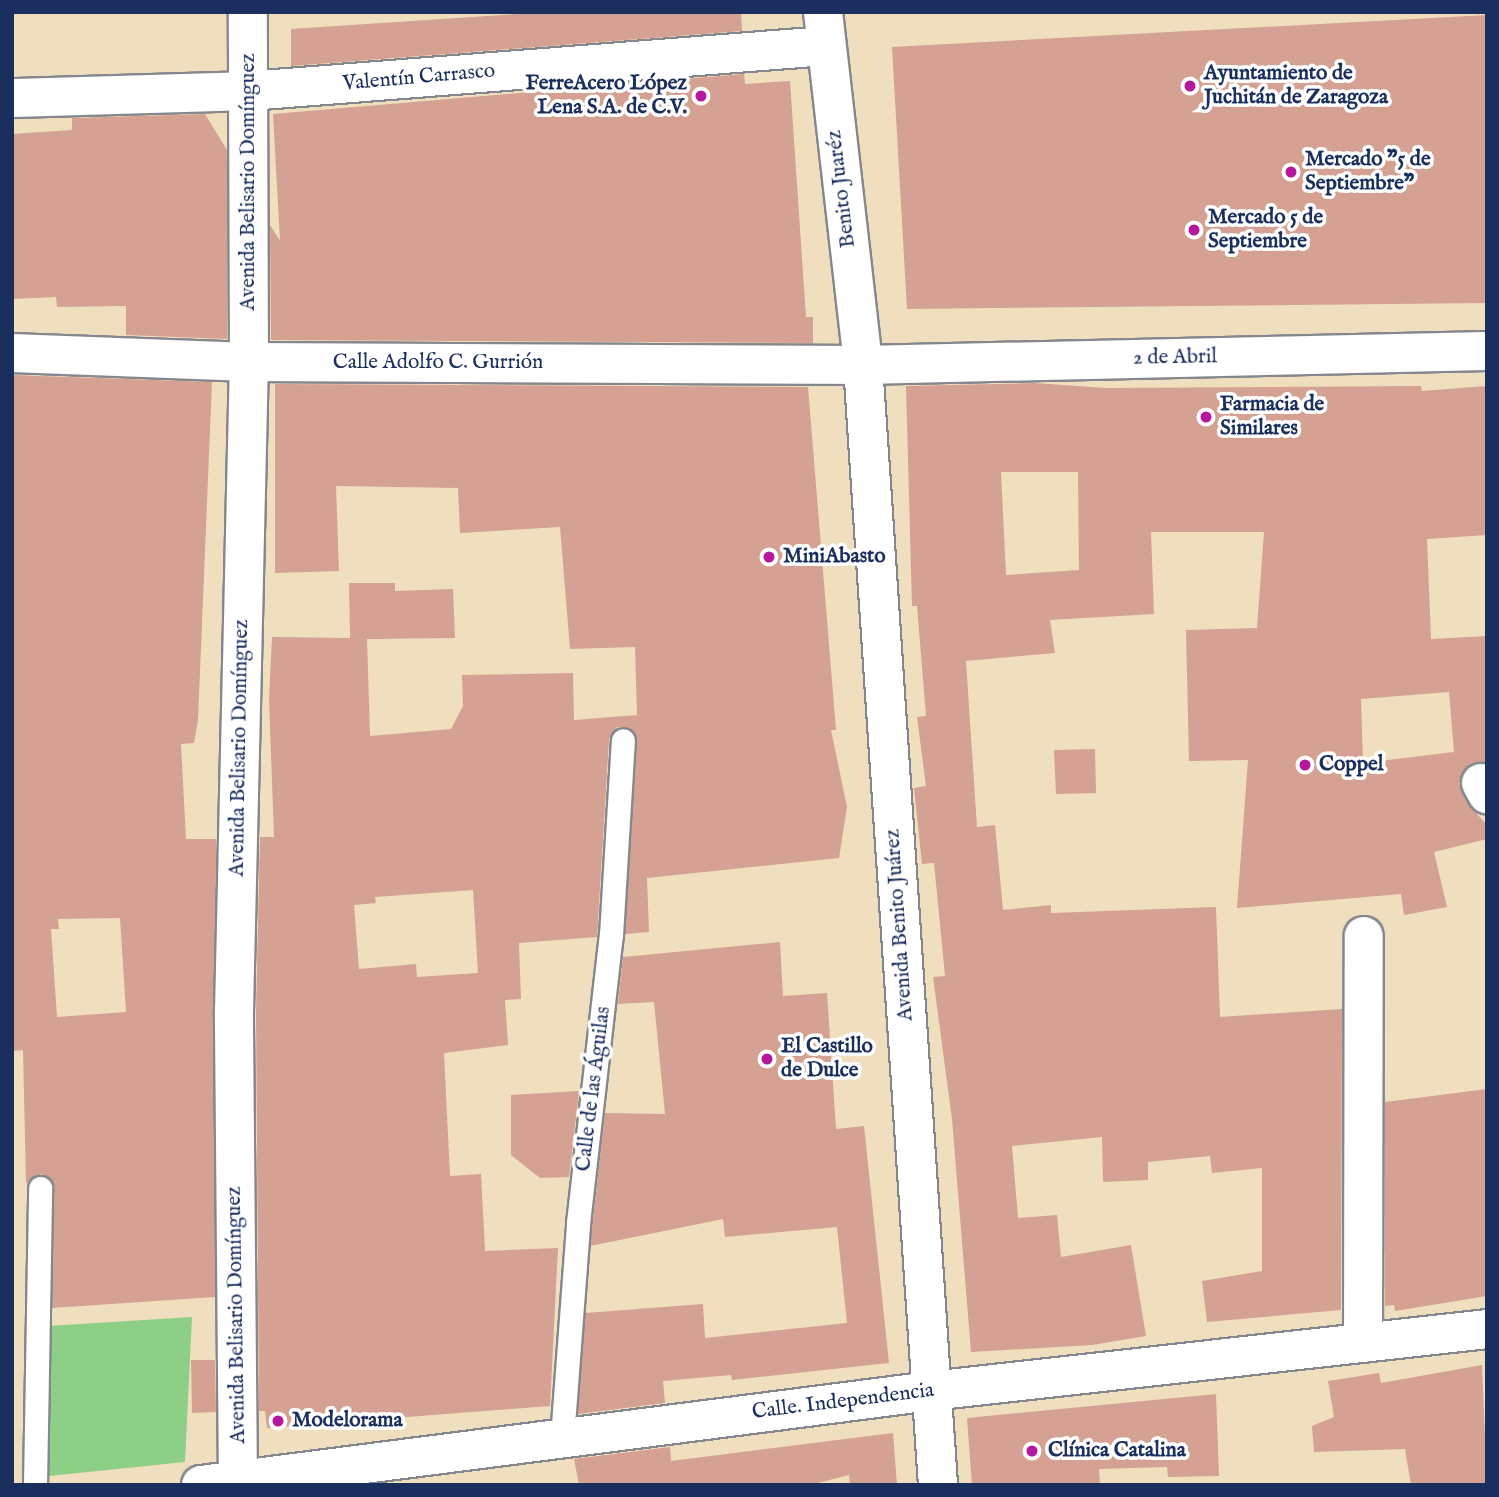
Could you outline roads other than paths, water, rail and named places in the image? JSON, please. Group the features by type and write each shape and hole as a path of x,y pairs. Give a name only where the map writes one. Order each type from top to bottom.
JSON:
{"street":[{"name":"Avenida Belisario Domínguez","path":"238,1482 234,1011 249,362 248,12"},
{"name":"Valentín Carrasco","path":"12,98 249,91 825,29"},
{"name":"Benito Juaréz","path":"825,29 863,365"},
{"name":"2 de Abril","path":"863,365 1487,351"},
{"name":"Calle Adolfo C. Gurrión","path":"12,353 249,362 863,365"},
{"name":"Avenida Benito Juárez","path":"863,365 938,1485"},
{"path":"1363,1343 1364,936"},
{"name":"Calle. Independencia","path":"201,1485 931,1391 1487,1329"}],"lane":[{"name":"Calle de las Águilas","path":"562,1438 578,1223 611,935 623,740"},
{"path":"35,1485 40,1188"}],"place":[{"name":"Ayuntamiento de Juchitán de Zaragoza","path":"1190,86"},
{"name":"FerreAcero López Lena S.A. de C.V.","path":"701,96"},
{"name":"Mercado \"5 de Septiembre\"","path":"1291,172"},
{"name":"Mercado 5 de Septiembre","path":"1194,230"},
{"name":"Farmacia de Similares","path":"1206,417"},
{"name":"MiniAbasto","path":"769,557"},
{"name":"Coppel","path":"1305,765"},
{"name":"El Castillo de Dulce","path":"767,1059"},
{"name":"Modelorama","path":"278,1421"},
{"name":"Clínica Catalina","path":"1032,1451"}]}
